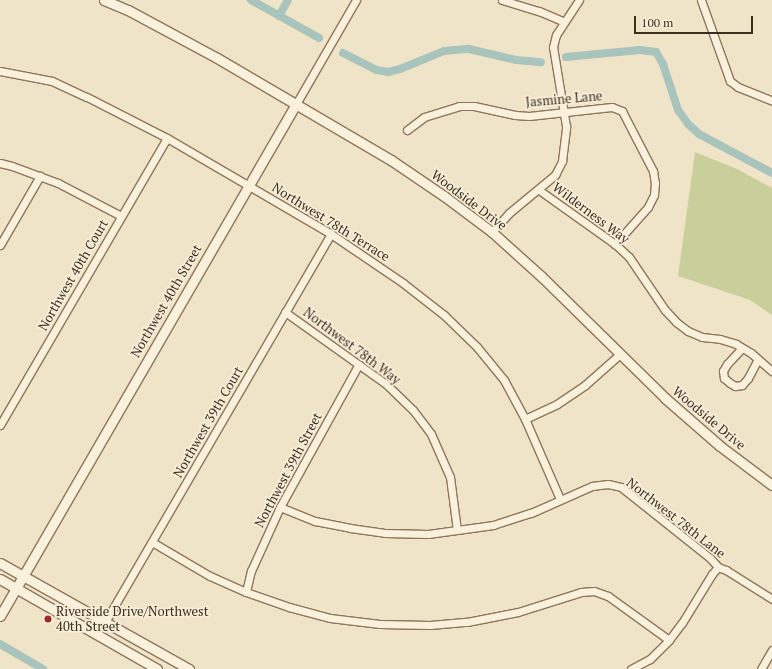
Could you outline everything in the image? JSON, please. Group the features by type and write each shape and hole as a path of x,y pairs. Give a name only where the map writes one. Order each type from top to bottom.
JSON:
{"street":[{"name":"Woodside Drive","path":"104,0 128,10 217,58 395,162 492,232 547,282 664,398 720,446 772,485"},
{"name":"Northwest 40th Street","path":"0,616 356,0"},
{"path":"502,0 539,11 563,21"},
{"path":"492,232 509,213 539,190 555,175 562,161 566,126 553,47 556,35 563,21 579,0"},
{"path":"701,0 730,81 738,87 772,100"},
{"name":"Northwest 78th Terrace","path":"0,71 52,82 87,97 167,138 330,234 403,283 450,321 477,347 504,380 525,419 560,499"},
{"name":"Jasmine Lane","path":"407,130 424,117 459,106 474,106 515,115 612,107 622,111 653,172 656,183 654,195 648,207 615,244"},
{"name":"Northwest 40th Court","path":"0,425 167,138"},
{"path":"0,163 40,176 121,216"},
{"path":"0,245 40,176"},
{"name":"Wilderness Way","path":"539,190 615,244 629,257 665,310 676,322 688,331 702,337 720,338 742,348 772,371"},
{"name":"Northwest 39th Court","path":"105,622 330,234"},
{"name":"Northwest 78th Way","path":"286,312 386,384 413,410 431,434 450,477 457,530"},
{"path":"742,348 727,364 723,371 724,378 730,383 735,386 742,385 748,378 758,359"},
{"path":"525,419 557,404 585,385 619,355"},
{"name":"Northwest 39th Street","path":"246,592 251,571 280,507 359,364"},
{"name":"Northwest 78th Lane","path":"280,507 315,521 385,533 428,534 499,523 531,513 592,486 608,484 621,487 710,558 718,567 726,570 772,599"},
{"path":"152,542 210,576 246,592 289,607 330,618 380,624 430,625 468,622 518,612 581,592 594,591 608,596 669,640"},
{"path":"0,563 189,669"},
{"path":"630,669 650,659 669,640 682,623 712,574 718,567"},
{"path":"0,579 157,669"},
{"path":"761,669 772,650"}],"green space":[{"path":"695,152 737,169 772,188 772,315 750,300 678,276"}],"waterway":[{"path":"251,0 319,38"},
{"path":"279,16 288,0"},
{"path":"343,53 376,70 388,72 400,69 444,51 469,49 516,60 541,62"},
{"path":"566,57 640,50 656,52 663,64 678,110 688,124 699,134 772,173"},
{"path":"0,644 43,669"}],"place":[{"name":"Riverside Drive/Northwest 40th Street","path":"48,619"}]}
